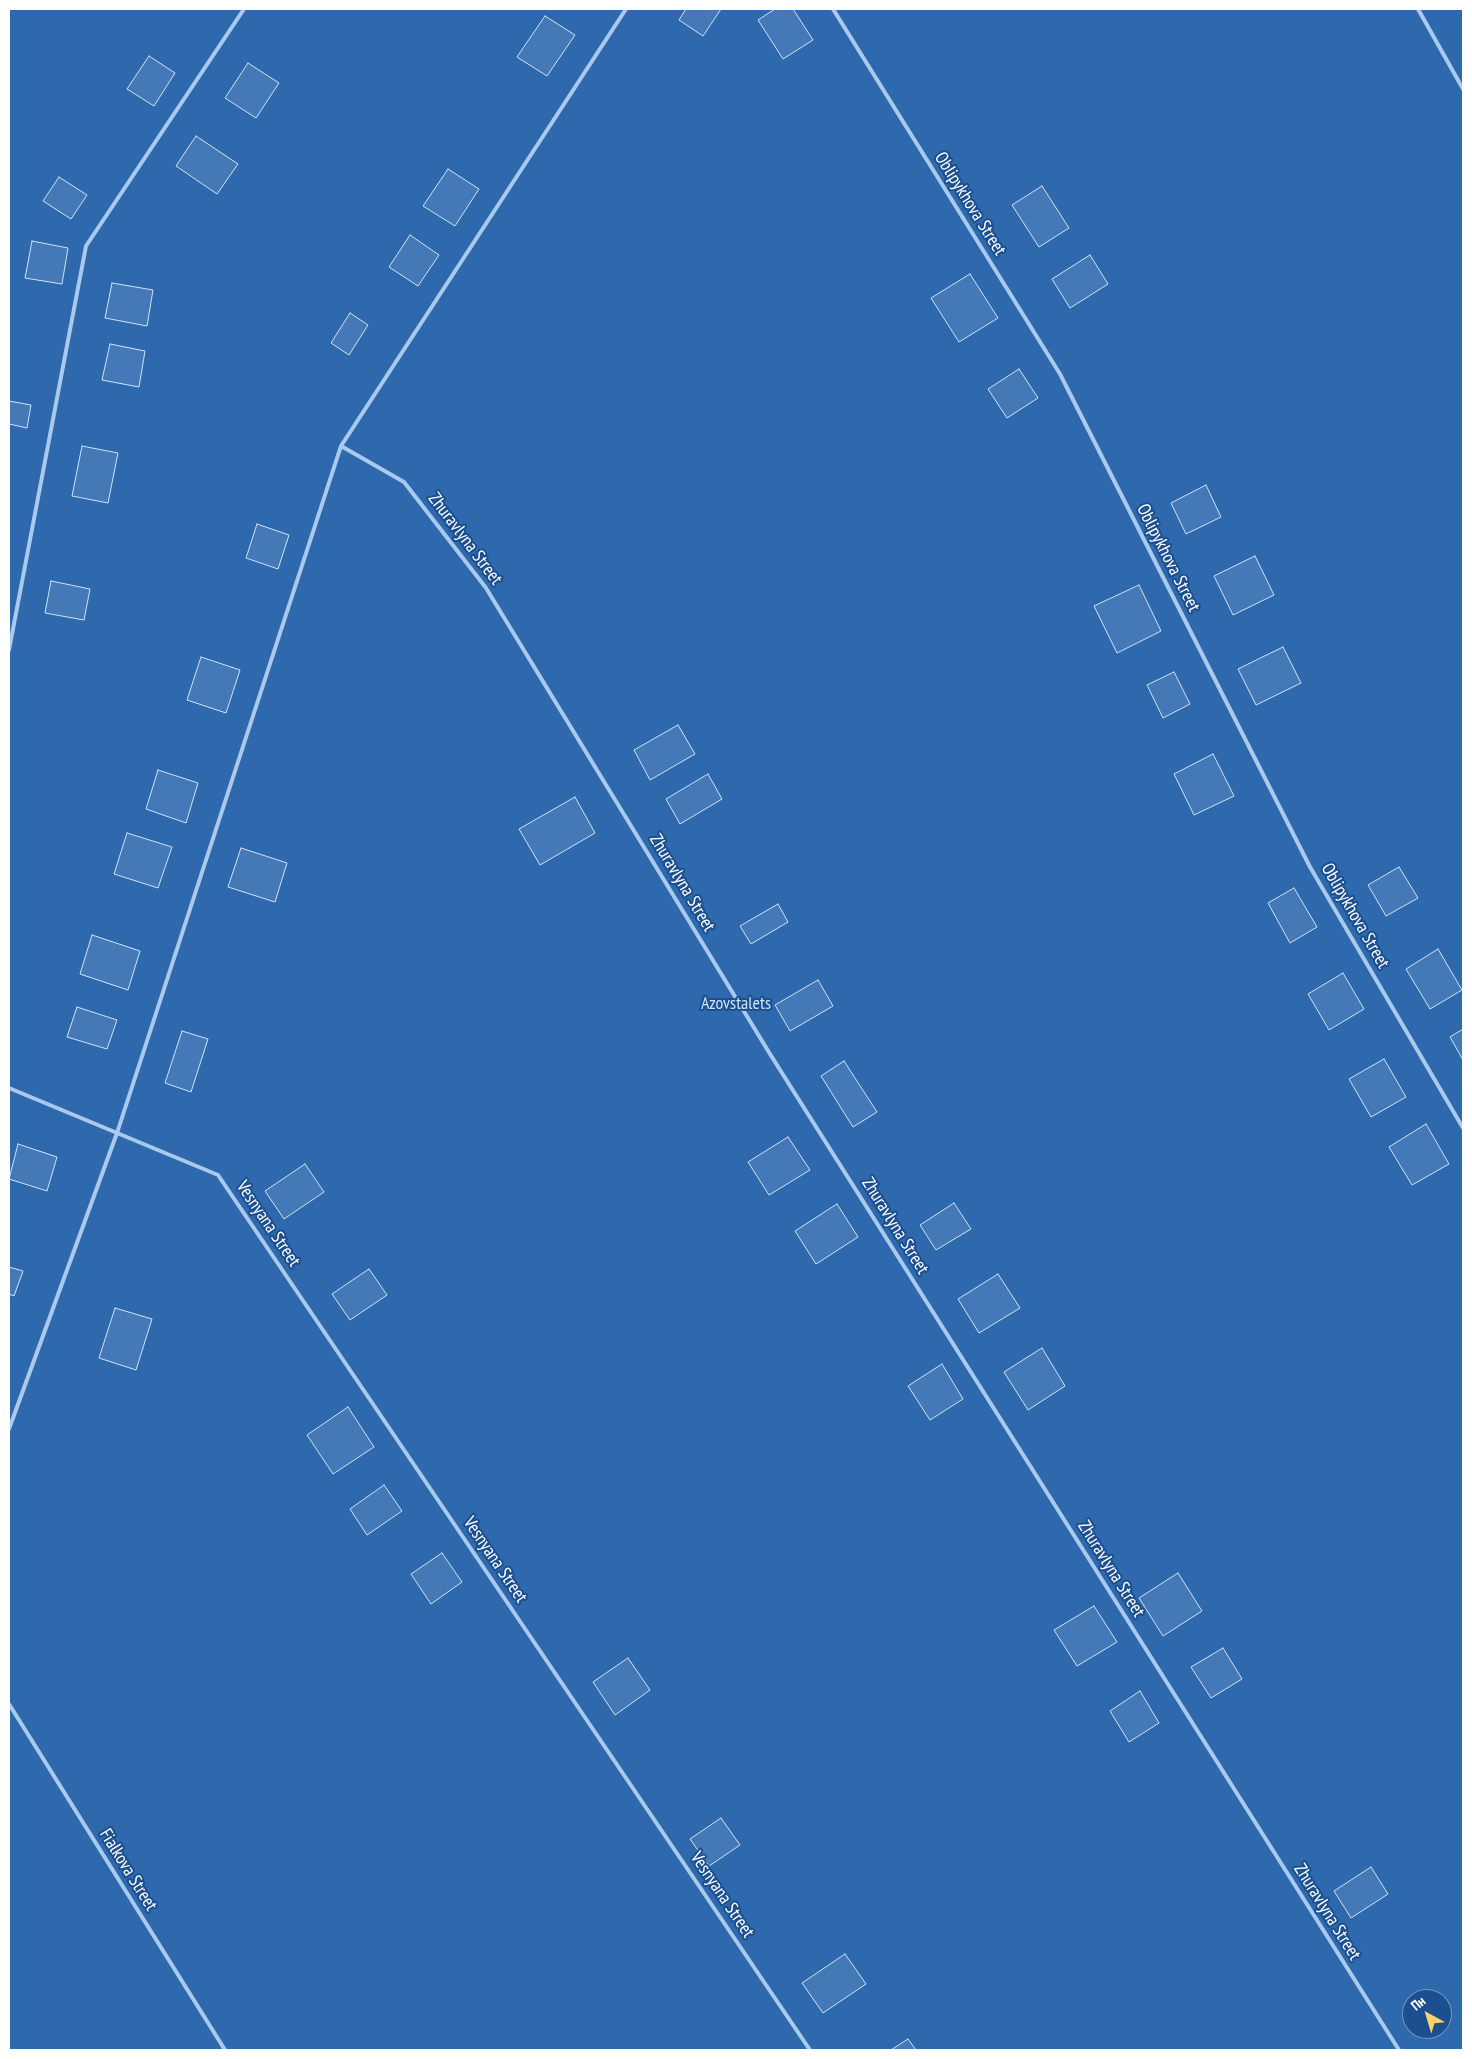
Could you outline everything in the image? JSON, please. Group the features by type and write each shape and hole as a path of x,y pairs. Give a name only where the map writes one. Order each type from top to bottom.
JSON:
{"lane":[{"path":"9,650 86,246 244,9"},
{"path":"9,1429 116,1133 340,446 626,9"},
{"name":"Oblipykhova Street","path":"833,9 1060,374 1310,866 1463,1128"},
{"path":"1418,9 1463,89"},
{"name":"Zhuravlyna Street","path":"340,446 404,482 486,588 770,1054 1399,2050"},
{"name":"Vesnyana Street","path":"9,1088 218,1175 810,2050"},
{"name":"Fialkova Street","path":"9,1704 224,2050"}],"green space":[{"name":"Azovstalets","path":"9,9 1463,9 1463,2050 9,2050"}],"building":[{"path":"686,9 721,9 703,36 679,20"},
{"path":"775,9 793,9 813,40 783,59 758,20"},
{"path":"545,16 575,35 547,76 517,57"},
{"path":"149,56 175,73 154,106 127,89"},
{"path":"248,63 279,83 256,118 225,98"},
{"path":"196,136 238,164 217,194 176,166"},
{"path":"448,169 479,189 455,226 423,206"},
{"path":"59,177 87,195 71,219 43,201"},
{"path":"1042,186 1069,228 1039,247 1012,205"},
{"path":"410,235 439,255 418,286 389,267"},
{"path":"32,241 68,248 62,284 25,278"},
{"path":"1090,255 1108,284 1070,308 1052,279"},
{"path":"970,274 998,318 959,342 931,298"},
{"path":"112,283 153,290 147,326 105,318"},
{"path":"350,313 368,325 349,355 331,343"},
{"path":"110,344 145,351 139,387 102,380"},
{"path":"1019,369 1038,398 1007,418 988,389"},
{"path":"9,401 31,405 27,428 9,424"},
{"path":"82,446 118,453 108,503 72,496"},
{"path":"1206,485 1221,517 1186,534 1171,503"},
{"path":"257,524 289,535 278,569 246,558"},
{"path":"1255,556 1274,595 1233,615 1214,576"},
{"path":"51,581 90,589 84,620 45,613"},
{"path":"1139,585 1161,631 1117,653 1094,606"},
{"path":"1283,647 1301,683 1256,705 1238,669"},
{"path":"201,657 240,670 226,713 187,700"},
{"path":"1174,672 1190,704 1163,718 1147,685"},
{"path":"678,725 695,754 650,780 634,750"},
{"path":"1213,754 1234,796 1194,815 1174,774"},
{"path":"158,770 198,783 186,823 146,809"},
{"path":"708,774 722,799 680,824 666,799"},
{"path":"575,797 595,833 540,865 519,829"},
{"path":"127,833 172,847 158,888 114,874"},
{"path":"241,848 287,863 275,902 228,887"},
{"path":"1399,867 1418,898 1386,916 1368,885"},
{"path":"1294,888 1317,927 1290,943 1268,903"},
{"path":"778,904 788,922 751,944 740,926"},
{"path":"92,935 140,951 128,990 80,974"},
{"path":"1438,949 1462,990 1430,1009 1406,969"},
{"path":"1343,973 1364,1009 1329,1030 1308,994"},
{"path":"818,980 833,1006 790,1031 775,1005"},
{"path":"77,1007 117,1020 107,1049 67,1037"},
{"path":"1463,1029 1463,1060 1450,1037"},
{"path":"182,1031 208,1039 191,1092 165,1083"},
{"path":"1384,1059 1406,1097 1371,1117 1349,1079"},
{"path":"844,1061 877,1112 853,1127 821,1076"},
{"path":"1426,1124 1449,1164 1412,1185 1389,1147"},
{"path":"788,1137 810,1170 769,1195 748,1162"},
{"path":"18,1144 57,1157 47,1191 9,1179"},
{"path":"305,1164 324,1192 284,1219 265,1191"},
{"path":"954,1203 971,1229 936,1250 920,1225"},
{"path":"837,1204 858,1237 816,1264 795,1231"},
{"path":"9,1267 23,1271 14,1296 9,1294"},
{"path":"369,1269 387,1295 350,1320 332,1294"},
{"path":"998,1274 1020,1308 979,1333 958,1299"},
{"path":"115,1308 152,1319 136,1370 99,1358"},
{"path":"1042,1348 1065,1386 1028,1410 1004,1372"},
{"path":"942,1364 963,1399 930,1420 908,1386"},
{"path":"348,1407 374,1447 333,1474 307,1435"},
{"path":"384,1485 402,1511 367,1535 350,1509"},
{"path":"442,1553 462,1582 431,1604 411,1574"},
{"path":"1178,1573 1202,1611 1163,1636 1139,1598"},
{"path":"1094,1606 1117,1642 1077,1666 1054,1630"},
{"path":"1223,1648 1242,1679 1211,1698 1191,1667"},
{"path":"628,1658 650,1690 615,1715 593,1682"},
{"path":"1140,1691 1159,1723 1129,1742 1110,1711"},
{"path":"721,1818 740,1845 709,1866 690,1839"},
{"path":"1371,1867 1388,1894 1351,1918 1334,1891"},
{"path":"845,1954 866,1984 823,2013 802,1983"},
{"path":"908,2039 916,2050 891,2050"}]}
